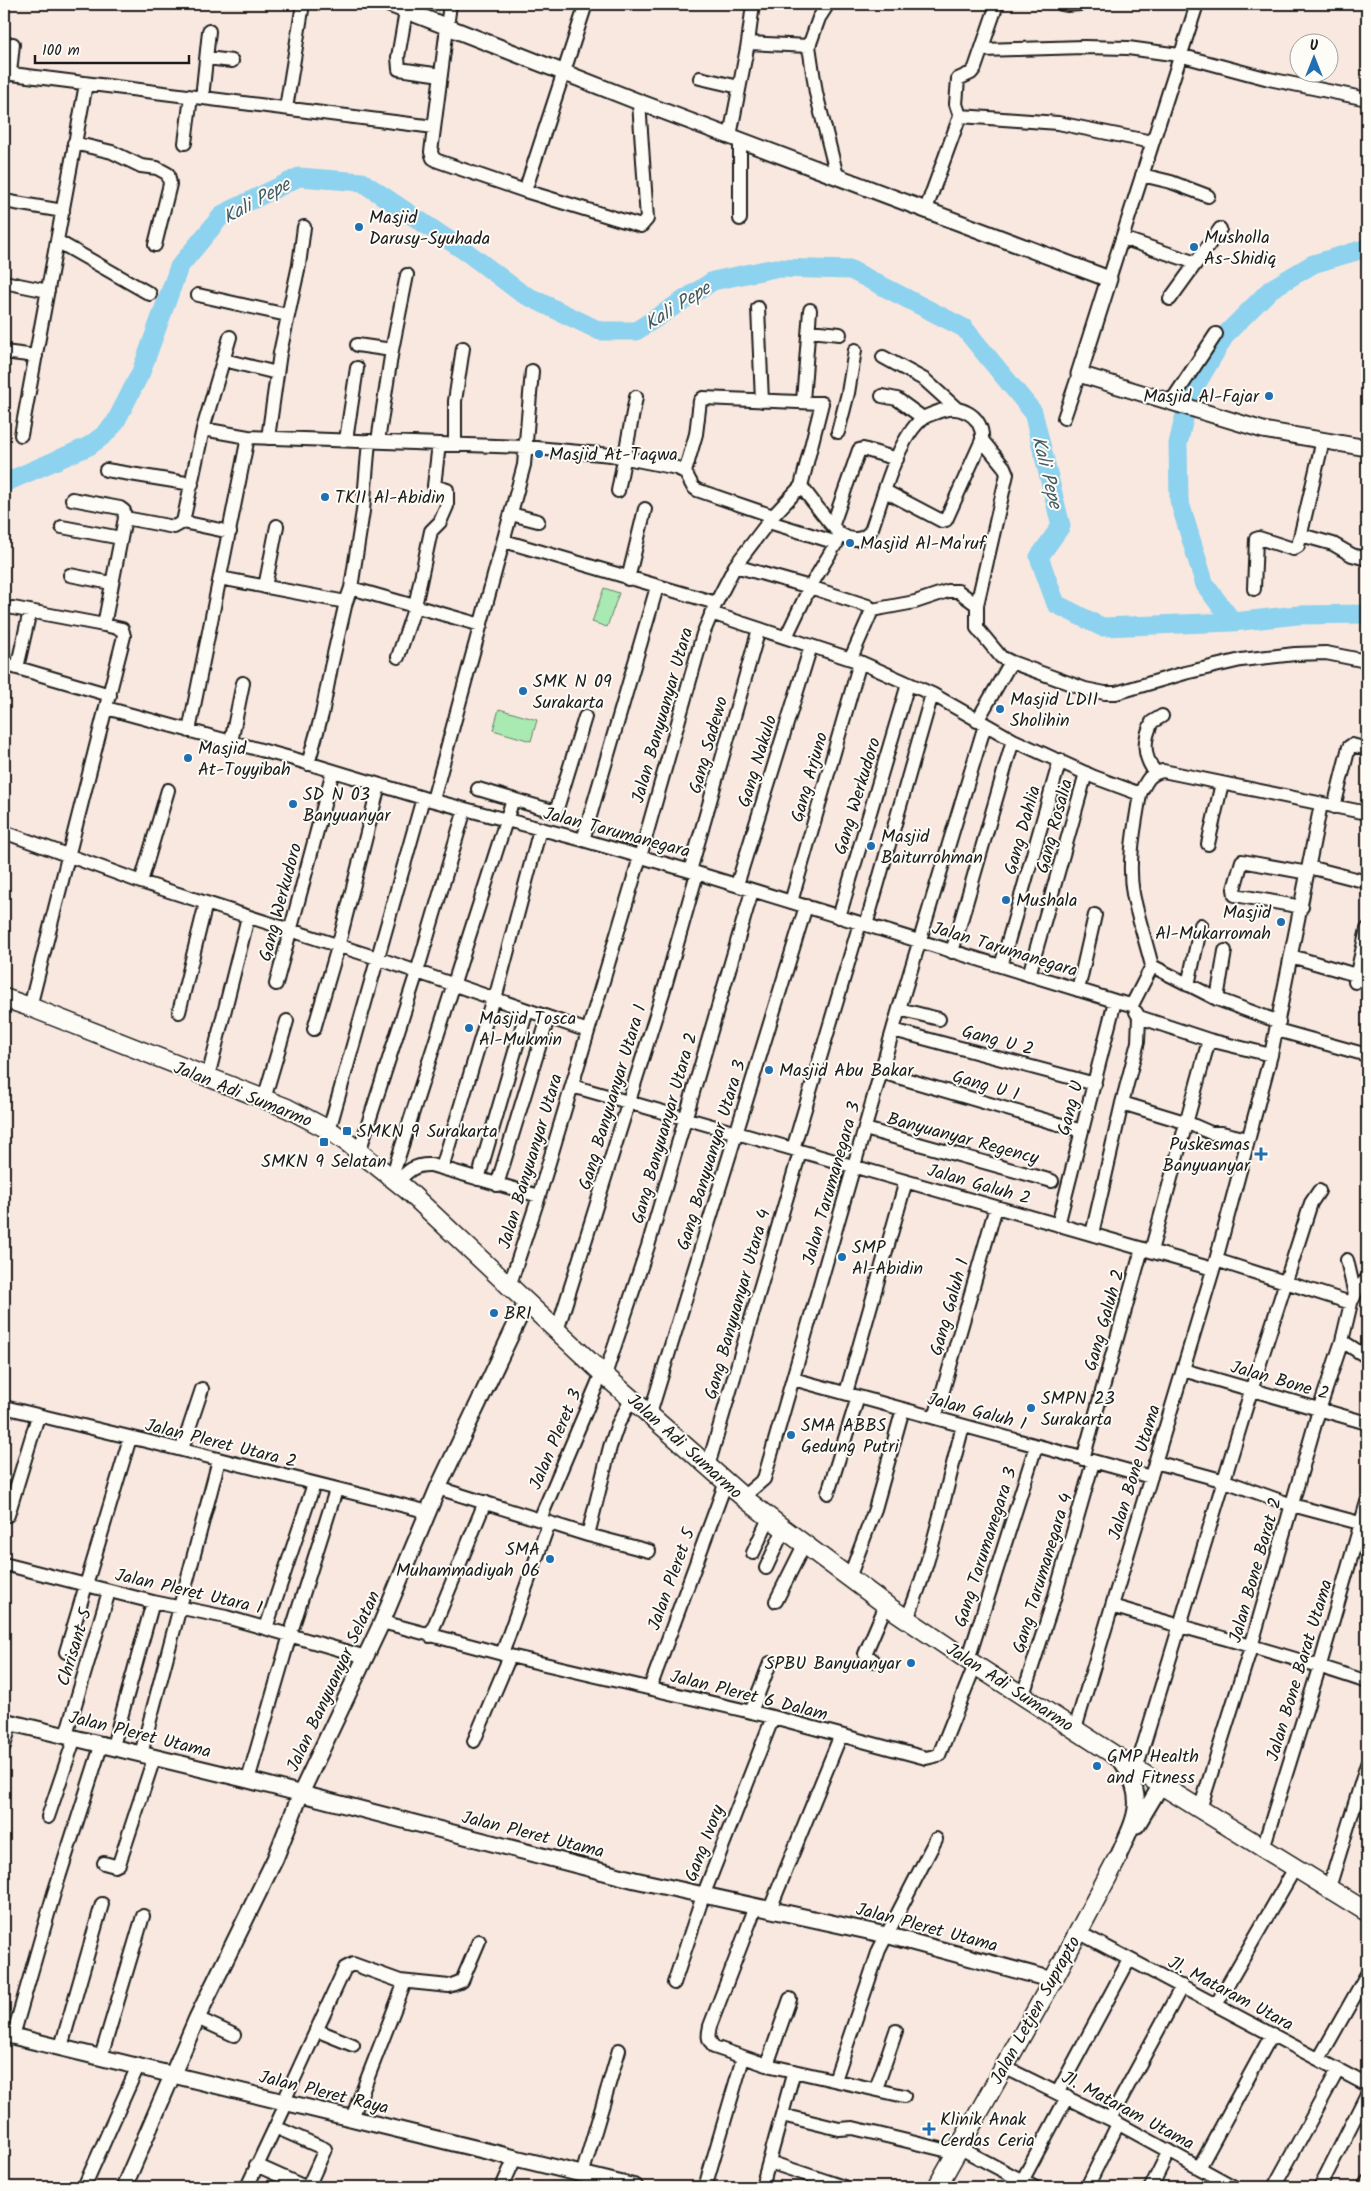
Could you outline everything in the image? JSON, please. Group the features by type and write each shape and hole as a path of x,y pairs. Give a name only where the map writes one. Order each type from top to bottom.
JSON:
{"main road":[{"name":"Jalan Adi Sumarmo","path":"4,998 287,1108 329,1130 395,1180 604,1374 756,1508 804,1545 886,1605 1136,1770 1367,1912"},
{"name":"Jalan Letjen Suprapto","path":"937,2187 1053,1980 1118,1859"}],"street":[{"path":"286,108 303,4"},
{"path":"389,4 639,102 1109,279"},
{"path":"450,4 434,127 433,158 525,191 637,226 645,224 647,219 639,102"},
{"path":"525,191 586,4"},
{"path":"828,4 817,24 809,46 816,93 836,176"},
{"path":"926,209 960,116 956,104 958,79 974,71 998,4"},
{"path":"1062,4 1067,6 1080,4"},
{"path":"1064,418 1179,55 1197,4"},
{"path":"740,219 735,137 739,87 748,43 751,5"},
{"path":"406,11 398,57 399,69 441,75"},
{"path":"185,143 206,58 209,31"},
{"path":"748,43 809,46"},
{"path":"13,44 7,73 434,127"},
{"path":"982,50 1106,46 1179,55 1269,79 1366,99"},
{"path":"206,58 232,61"},
{"path":"700,78 739,87"},
{"path":"21,435 86,84"},
{"path":"960,116 1058,123 1152,142"},
{"path":"74,142 112,152 141,166 157,168 168,174 170,184 155,245"},
{"path":"1142,175 1171,182 1208,196"},
{"path":"4,201 63,211"},
{"path":"268,438 277,373 287,315 299,265 304,227"},
{"path":"1170,298 1220,229"},
{"path":"1122,238 1196,263"},
{"path":"57,241 150,294"},
{"path":"308,764 322,714 346,602 351,588 373,442 407,276"},
{"path":"4,282 48,291"},
{"path":"198,295 287,315"},
{"path":"758,308 762,401"},
{"path":"803,401 810,310"},
{"path":"809,331 840,334"},
{"path":"1173,403 1216,334"},
{"path":"183,522 203,429 230,337"},
{"path":"357,345 392,350"},
{"path":"455,444 455,401 463,348"},
{"path":"838,432 845,406 855,350"},
{"path":"4,352 36,356"},
{"path":"883,357 925,380 957,409"},
{"path":"224,360 277,373"},
{"path":"346,440 357,368"},
{"path":"329,1130 377,958 481,625 512,514 524,465 532,371"},
{"path":"1079,374 1262,430 1367,448"},
{"path":"882,396 897,399 923,418"},
{"path":"618,491 636,397"},
{"path":"685,472 696,434 700,401 703,398 803,401 845,406"},
{"path":"822,403 801,486 833,524 839,539"},
{"path":"203,429 248,437 526,447 625,457 677,468 685,472 693,488 771,519 839,539 859,539 870,534 897,459 908,436 923,418 946,409 957,409 968,413 978,422 983,432 982,440 946,520 942,521 886,491"},
{"path":"189,731 248,437"},
{"path":"982,440 1004,467 1007,474 979,598 975,624 980,634 996,653 1010,662 1085,689 1110,694 1241,660 1295,654 1326,653 1361,660"},
{"path":"1254,589 1256,539 1259,538 1293,549 1298,546 1323,440"},
{"path":"398,657 415,606 431,531 440,522 447,506 448,490 434,486 439,444"},
{"path":"833,524 859,450 864,449 897,459"},
{"path":"106,470 192,484"},
{"name":"Jalan Banyuanyar Utara","path":"509,1287 539,1196 640,857 691,675 713,608 735,566 771,519 801,486"},
{"path":"72,499 120,508 124,511 125,518 104,625"},
{"path":"628,579 645,509"},
{"path":"512,514 538,521"},
{"path":"125,518 174,527 183,522 230,532"},
{"path":"265,587 277,526"},
{"path":"62,527 121,538"},
{"path":"1301,535 1333,544 1352,556 1367,559"},
{"path":"786,637 810,587 839,539"},
{"path":"504,541 657,588 713,608 759,629 855,660 932,694 1013,740 1086,773 1140,794"},
{"path":"735,566 810,587 868,606 872,610 915,602 948,591 958,591 979,598"},
{"path":"70,575 111,583"},
{"path":"220,578 346,602"},
{"path":"351,588 481,625"},
{"path":"583,840 657,588"},
{"path":"13,608 122,628 125,632 30,1007"},
{"name":"Gang Arjuno","path":"791,902 855,660 872,610"},
{"path":"17,668 30,611"},
{"name":"Gang Sadewo","path":"694,872 759,629"},
{"name":"Gang Nakulo","path":"737,886 811,646"},
{"name":"Jalan Tarumanegara 3","path":"756,1508 899,1009 920,942 981,723 1010,662"},
{"name":"Jalan Tarumanegara","path":"4,664 189,731 694,872 952,952 1132,1005"},
{"path":"230,742 243,683"},
{"name":"Gang Werkudoro","path":"839,917 908,684"},
{"name":"Gang Banyuanyar Utara 4","path":"708,1466 797,1150 932,694"},
{"path":"1155,772 1146,760 1145,746 1152,722 1162,716"},
{"path":"478,789 554,813 558,810 585,717"},
{"path":"952,952 1013,740"},
{"path":"1334,807 1342,767 1349,747 1352,745 1367,749"},
{"name":"Gang Dahlia","path":"1001,966 1060,760"},
{"name":"Gang Werkudoro","path":"276,984 333,771"},
{"path":"1092,1234 1138,1042 1139,1017 1132,1005 1152,966 1133,893 1131,871 1140,794 1148,777 1155,772 1163,771 1367,813"},
{"name":"Gang Rosalia","path":"1029,975 1086,773"},
{"path":"1208,844 1222,783"},
{"path":"314,1029 338,946 379,784"},
{"path":"141,882 168,790"},
{"path":"395,1180 454,984 513,799"},
{"name":"Jalan Bone Utama","path":"1075,1729 1226,1224 1271,1055 1321,804"},
{"path":"360,1152 417,972 465,809"},
{"path":"442,1168 494,998 540,829"},
{"path":"4,832 141,882 377,958 588,1031"},
{"path":"1302,907 1235,895 1234,889 1242,860 1308,870 1367,882"},
{"name":"Gang Banyuanyar Utara 1","path":"557,1331 629,1101 694,872"},
{"name":"Gang Banyuanyar Utara 2","path":"604,1374 648,1246 752,890"},
{"path":"179,1012 206,903"},
{"name":"Gang Banyuanyar Utara 3","path":"650,1414 806,906"},
{"path":"1078,990 1095,916"},
{"path":"208,1077 248,917"},
{"path":"1188,985 1201,925"},
{"path":"1292,956 1355,979 1367,929"},
{"path":"1217,999 1225,951"},
{"path":"1152,966 1217,999 1278,1026 1367,1055"},
{"name":"Gang U","path":"1058,1225 1115,1001"},
{"path":"899,1009 939,1019"},
{"path":"478,1179 527,1010"},
{"path":"1139,1017 1209,1040 1271,1055"},
{"path":"497,1185 548,1018"},
{"path":"264,1099 287,1022"},
{"name":"Gang U 2","path":"893,1030 1095,1084"},
{"name":"Gang Galuh 2","path":"1088,1460 1147,1250 1188,1123 1209,1040"},
{"name":"Gang U 1","path":"881,1072 1082,1131"},
{"name":"Jalan Galuh 2","path":"572,1086 1147,1250 1355,1295"},
{"path":"1122,1103 1188,1123 1211,1133 1222,1132 1248,1139"},
{"name":"Banyuanyar Regency","path":"865,1129 1052,1181"},
{"path":"395,1180 408,1170 418,1166 431,1165 539,1196"},
{"path":"846,1393 906,1181"},
{"path":"1136,1770 1225,1481 1250,1391 1316,1196"},
{"name":"Gang Galuh 1","path":"935,1418 996,1207"},
{"path":"1347,1260 1355,1295"},
{"path":"1355,1295 1367,1279"},
{"name":"Jalan Bone Barat 2","path":"1200,1809 1251,1647 1319,1410 1355,1295"},
{"name":"Jalan Banyuanyar Selatan","path":"124,2187 197,2018 275,1859 301,1793 382,1622 438,1488 526,1303"},
{"path":"1342,1341 1367,1357"},
{"name":"Jalan Bone 2","path":"1183,1370 1250,1391 1367,1423"},
{"name":"Jalan Pleret 3","path":"474,1740 506,1655 544,1521 604,1374"},
{"name":"Jalan Galuh 1","path":"793,1379 1151,1478"},
{"path":"182,1450 202,1389"},
{"path":"828,1493 858,1397"},
{"path":"588,1536 610,1447 618,1424 632,1398"},
{"name":"Jalan Pleret Utara 2","path":"4,1407 429,1512"},
{"path":"849,1578 875,1509 903,1409"},
{"path":"8,1515 38,1416"},
{"path":"907,1619 920,1587 941,1518 963,1426"},
{"path":"66,1652 130,1438"},
{"name":"Gang Tarumanegara 3","path":"840,1737 926,1758 939,1755 972,1662 1036,1446"},
{"path":"104,1863 115,1866 118,1864 148,1756 179,1608 219,1460"},
{"name":"Gang Tarumanegara 4","path":"1023,1695 1054,1599 1088,1460"},
{"path":"1155,1462 1225,1481 1292,1505 1364,1524"},
{"name":"Jalan Pleret 5","path":"650,1688 726,1482"},
{"path":"266,1628 314,1484"},
{"path":"438,1488 588,1536 649,1551"},
{"path":"248,1780 336,1490"},
{"path":"430,1636 485,1502"},
{"name":"Jalan Bone Barat Utama","path":"1263,1848 1364,1524 1367,1502"},
{"path":"753,1554 756,1508"},
{"path":"766,1568 784,1529"},
{"path":"776,1601 804,1545"},
{"name":"Jalan Pleret Utara 1","path":"4,1564 153,1602 199,1610 266,1628 292,1630 366,1656"},
{"name":"Chrisant 5","path":"48,1818 107,1598"},
{"path":"9,2035 54,1893 108,1745 153,1602"},
{"path":"874,1661 865,1654 886,1605"},
{"path":"1112,1606 1251,1647 1320,1665 1367,1682"},
{"name":"Jalan Pleret 6 Dalam","path":"382,1622 506,1655 751,1712 840,1737"},
{"path":"751,1712 770,1663"},
{"name":"Gang Ivory","path":"674,1983 702,1896 773,1718"},
{"path":"4,1746 8,1721"},
{"name":"Jalan Pleret Utama","path":"8,1721 301,1793 702,1896 763,1907 886,1935 1053,1980"},
{"path":"840,1737 763,1907 708,2036 714,2047 743,2058 904,2096"},
{"path":"1118,1859 1135,1816 1138,1803 1132,1776 1120,1759"},
{"path":"1329,1888 1367,1764"},
{"path":"1118,1859 1161,1786"},
{"path":"835,2080 886,1935 936,1839"},
{"path":"1216,2005 1294,1868"},
{"path":"61,2048 102,1904"},
{"path":"101,2057 143,1916"},
{"name":"Jl. Mataram Utara","path":"1078,1932 1367,2085"},
{"path":"247,2187 345,1968 352,1964 400,1981 444,1986 456,1984 462,1981 479,1942"},
{"path":"1022,2181 1129,1960"},
{"path":"1319,2059 1367,1974"},
{"path":"352,2118 403,1987 400,1981"},
{"path":"1086,2187 1114,2122 1182,1986"},
{"path":"767,2065 790,1999"},
{"path":"197,2018 234,2035"},
{"path":"316,2030 352,2045"},
{"path":"876,2089 896,2031"},
{"path":"1198,2168 1272,2034"},
{"name":"Jalan Pleret Raya","path":"9,2035 635,2187"},
{"path":"582,2175 619,2050"},
{"path":"705,2187 743,2058"},
{"path":"84,2187 138,2066"},
{"name":"Jl. Mataram Utama","path":"1004,2067 1063,2095 1169,2151 1198,2168 1217,2183 1234,2187"},
{"path":"1274,2187 1338,2070"},
{"path":"762,2187 794,2071"},
{"path":"1320,2187 1367,2094"},
{"path":"782,2115 839,2129 854,2128 958,2151 1034,2187"},
{"path":"256,2165 307,2187 325,2149 275,2127"},
{"path":"1151,2187 1169,2151"},
{"path":"502,2187 515,2158"},
{"path":"769,2162 844,2187"},
{"path":"1364,2187 1367,2182"}],"green space":[{"path":"604,588 619,593 607,627 592,622"},
{"path":"499,709 537,720 531,741 493,730"}],"waterway":[{"name":"Kali Pepe","path":"4,483 89,446 104,435 115,423 141,372 179,267 223,214 299,177 362,182 468,253 521,293 600,331 636,331 713,281 775,268 851,270 964,328 1033,412 1061,526 1039,557 1056,604 1102,627 1233,622 1298,615 1367,614"},
{"path":"1233,622 1205,585 1179,500 1178,444 1189,397 1226,334 1271,289 1313,264 1367,248"}],"place":[{"name":"Masjid Darusy-Syuhada","path":"359,227"},
{"name":"Musholla As-Shidiq","path":"1194,247"},
{"name":"Masjid Al-Fajar","path":"1269,396"},
{"name":"Masjid At-Taqwa","path":"539,454"},
{"name":"TKII Al-Abidin","path":"325,497"},
{"name":"Masjid Al-Ma'ruf","path":"850,543"},
{"name":"SMK N 09 Surakarta","path":"523,691"},
{"name":"Masjid LDII Sholihin","path":"1000,709"},
{"name":"Masjid At-Toyyibah","path":"188,758"},
{"name":"SD N 03 Banyuanyar","path":"293,804"},
{"name":"Masjid Baiturrohman","path":"871,846"},
{"name":"Mushala","path":"1006,900"},
{"name":"Masjid Al-Mukarromah","path":"1281,922"},
{"name":"Masjid Tosca Al-Mukmin","path":"469,1028"},
{"name":"Masjid Abu Bakar","path":"769,1070"},
{"name":"SMKN 9 Surakarta","path":"347,1131"},
{"name":"SMKN 9 Selatan","path":"324,1142"},
{"name":"Puskesmas Banyuanyar","path":"1261,1154"},
{"name":"SMP Al-Abidin","path":"842,1257"},
{"name":"BRI","path":"494,1313"},
{"name":"SMPN 23 Surakarta","path":"1031,1408"},
{"name":"SMA ABBS Gedung Putri","path":"791,1435"},
{"name":"SMA Muhammadiyah 06","path":"550,1559"},
{"name":"SPBU Banyuanyar","path":"911,1663"},
{"name":"GMP Health and Fitness","path":"1097,1766"},
{"name":"Klinik Anak Cerdas Ceria","path":"929,2129"}]}
